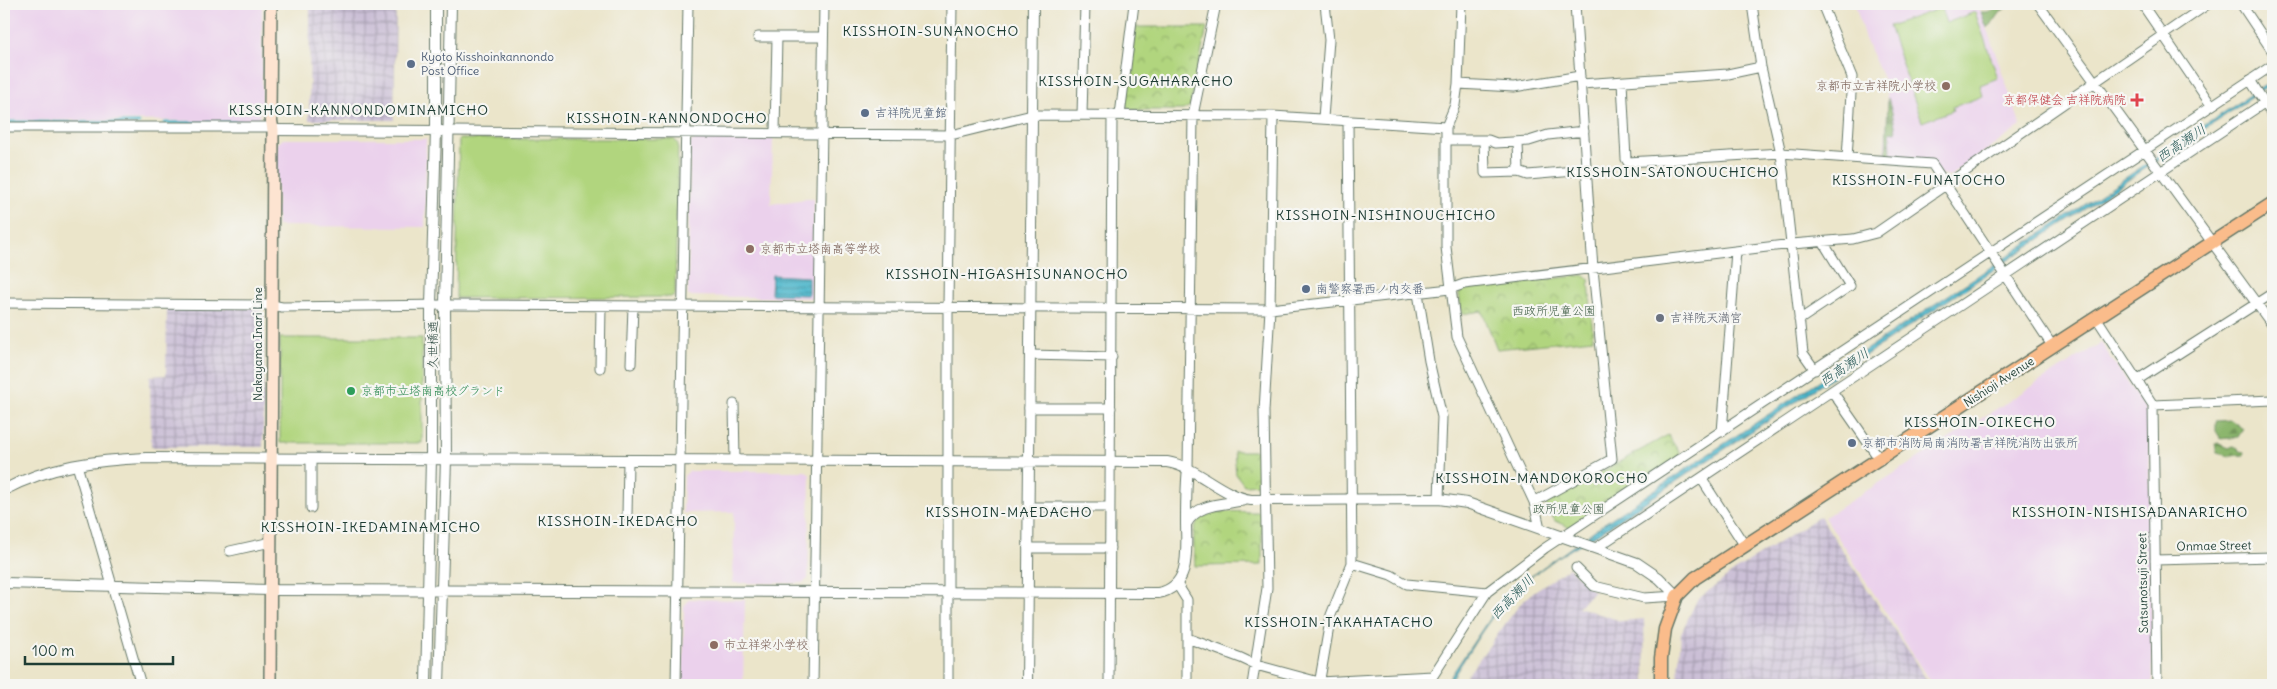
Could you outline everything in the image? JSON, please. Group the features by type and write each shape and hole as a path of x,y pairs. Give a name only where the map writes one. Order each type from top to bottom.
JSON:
{"main road":[{"name":"Nakayama Inari Line","path":"270,685 272,458 271,4"},
{"name":"Nishioji Avenue","path":"1677,596 1695,578 1880,460 2273,203"},
{"path":"1661,685 1662,643 1677,596"}],"street":[{"name":"久世橋通","path":"426,685 431,458 431,305 436,130 436,4"},
{"name":"久世橋通","path":"440,685 441,590 446,459 446,305 451,4"},
{"path":"676,685 688,4"},
{"path":"813,685 824,4"},
{"path":"948,685 947,461 952,4"},
{"path":"1026,685 1033,4"},
{"path":"1082,115 1086,4"},
{"path":"1109,685 1110,461 1116,115 1134,4"},
{"path":"4,583 271,590 948,591 1028,594 1158,593 1170,589 1176,584 1185,566 1193,116 1216,4"},
{"path":"1323,118 1329,40 1325,4"},
{"path":"1461,4 1458,84 1455,105 1446,127 1446,247 1457,337 1534,502 1540,528"},
{"path":"1534,502 1612,459 1593,269 1575,4"},
{"path":"1752,4 1761,67 1781,153 1803,353 1815,370"},
{"path":"1822,4 1852,77 1847,158"},
{"path":"2038,4 2273,326"},
{"path":"2142,4 2212,105"},
{"path":"4,303 272,305 282,307 446,305 683,307 948,306 1113,309 1270,308 1418,293 1450,289 1464,284 1792,244 1853,239 1876,233 2208,4"},
{"path":"2241,4 2273,52"},
{"path":"758,37 823,37"},
{"path":"776,132 777,37"},
{"path":"1427,685 1487,592 1545,548 1565,538 1815,370 2146,152 2273,65"},
{"path":"1458,84 1514,86 1580,80 1622,82 1728,74 1761,67"},
{"path":"2250,80 2273,116"},
{"path":"1622,82 1626,159 1628,162 1781,153 1932,164 2052,347"},
{"path":"1594,548 1832,392 2273,96"},
{"path":"4,127 687,131 951,135 1032,115 1273,116 1446,127"},
{"path":"1252,685 1267,588 1264,411 1270,308 1273,116"},
{"path":"1319,684 1331,615 1352,563 1348,121"},
{"path":"1446,140 1484,140 1496,143 1528,142 1548,135 1584,132"},
{"path":"1484,140 1485,173 1519,172 1528,175 1586,170"},
{"path":"1518,142 1519,172"},
{"path":"1799,320 1850,286 1823,242"},
{"path":"1722,432 1736,251"},
{"path":"1418,293 1429,361 1442,417 1439,499"},
{"path":"2137,380 2273,293"},
{"path":"600,368 601,306"},
{"path":"631,364 633,306"},
{"path":"2096,317 2153,405 2273,400"},
{"path":"1030,355 1112,357"},
{"path":"1832,392 1880,460"},
{"path":"734,404 735,460"},
{"name":"Satsunotsuji Street","path":"2153,405 2157,685"},
{"path":"1029,408 1111,408"},
{"path":"4,490 42,474 101,460 431,458 1029,460 1167,462 1188,468 1226,491 1246,499"},
{"path":"311,459 311,508"},
{"path":"627,516 628,460"},
{"path":"77,465 141,685"},
{"path":"1701,478 1744,546"},
{"path":"1186,524 1190,517 1199,509 1246,499 1439,499 1468,503 1646,568 1677,596"},
{"path":"1028,507 1110,507"},
{"path":"230,551 271,542"},
{"path":"1028,548 1110,548"},
{"name":"Onmae Street","path":"2155,560 2273,557"},
{"path":"1352,563 1391,575 1407,584 1487,592"},
{"path":"1576,568 1594,586 1644,598 1677,596"},
{"path":"1176,584 1187,600 1187,685"},
{"path":"1188,638 1256,665 1319,684 1433,676"}],"shaded area":[{"path":"4,4 262,4 262,104 258,121 4,120"},
{"path":"310,4 396,4 394,120 309,120"},
{"name":"京都市立吉祥院小学校","path":"1855,4 1978,4 2021,126 1949,177 1943,175 1922,160 1884,155 1888,108 1886,92 1883,78 1865,39"},
{"path":"283,139 426,139 425,227 277,226 277,144"},
{"name":"京都市立塔南高等学校","path":"695,139 773,139 771,204 814,198 812,298 688,296 690,143"},
{"path":"167,308 258,308 264,315 263,447 151,447 150,376 166,375"},
{"path":"2101,343 2148,413 2153,685 1932,685 1825,517"},
{"path":"689,471 806,471 810,475 808,579 802,583 733,583 734,512 683,513 684,476"},
{"path":"1820,516 1930,685 1677,685 1681,633 1697,600 1732,573"},
{"path":"1569,568 1592,590 1595,590 1578,607 1621,621 1644,619 1645,685 1460,685 1520,604 1533,592"},
{"name":"市立祥栄小学校","path":"690,599 745,600 743,685 683,685 684,606"}],"green space":[{"path":"2005,5 2007,7 1987,28 1981,12 1987,12"},
{"path":"1941,8 1946,23 1975,12 1998,78 1980,85 1983,96 1953,107 1954,110 1922,122 1889,26"},
{"path":"1136,27 1207,27 1190,106 1183,110 1130,110 1125,104"},
{"path":"1888,98 1896,132 1890,131 1891,155 1886,155"},
{"path":"459,139 674,139 678,144 675,295 673,297 456,298"},
{"name":"西政所児童公園","path":"1584,275 1589,279 1593,339 1497,349 1482,311 1462,314 1459,294 1462,289"},
{"name":"京都市立塔南高校グランド","path":"280,338 422,338 422,443 280,443"},
{"path":"2231,420 2243,429 2238,437 2221,439 2216,431 2216,421"},
{"name":"政所児童公園","path":"1668,435 1681,455 1570,528 1555,521 1545,503"},
{"path":"2218,443 2229,448 2233,446 2238,448 2239,451 2244,452 2244,455 2228,456 2217,453 2215,444"},
{"path":"1234,451 1261,451 1261,484 1244,485 1236,474"},
{"path":"1233,511 1259,512 1262,515 1262,565 1195,566 1194,531 1200,520 1214,513"}],"water":[{"name":"西高瀬川","path":"2273,80 2273,83 2257,94 1596,535 1555,559 1603,524"},
{"path":"772,275 808,277 808,295 771,294"},
{"path":"1525,581 1490,620 1448,685 1445,685 1495,610 1513,590"}],"waterway":[{"path":"4,122 139,123"},
{"path":"165,123 259,122"}],"place":[{"name":"Kyoto Kisshoinkannondo Post Office","path":"411,64"},
{"name":"京都市立吉祥院小学校","path":"1946,86"},
{"name":"京都保健会 吉祥院病院","path":"2137,100"},
{"name":"吉祥院児童館","path":"865,113"},
{"name":"京都市立塔南高等学校","path":"750,249"},
{"name":"南警察署西ノ内交番","path":"1306,289"},
{"name":"吉祥院天満宮","path":"1660,318"},
{"name":"京都市立塔南高校グランド","path":"351,391"},
{"name":"京都市消防局南消防署吉祥院消防出張所","path":"1852,443"},
{"name":"市立祥栄小学校","path":"714,645"}],"district":[{"name":"KISSHOIN-SUNANOCHO","path":"931,31"},
{"name":"KISSHOIN-SUGAHARACHO","path":"1136,81"},
{"name":"KISSHOIN-KANNONDOMINAMICHO","path":"359,110"},
{"name":"KISSHOIN-KANNONDOCHO","path":"667,118"},
{"name":"KISSHOIN-SATONOUCHICHO","path":"1673,172"},
{"name":"KISSHOIN-FUNATOCHO","path":"1919,180"},
{"name":"KISSHOIN-NISHINOUCHICHO","path":"1386,215"},
{"name":"KISSHOIN-HIGASHISUNANOCHO","path":"1007,274"},
{"name":"KISSHOIN-OIKECHO","path":"1980,422"},
{"name":"KISSHOIN-MANDOKOROCHO","path":"1542,478"},
{"name":"KISSHOIN-MAEDACHO","path":"1009,512"},
{"name":"KISSHOIN-NISHISADANARICHO","path":"2130,512"},
{"name":"KISSHOIN-IKEDACHO","path":"618,521"},
{"name":"KISSHOIN-IKEDAMINAMICHO","path":"371,527"},
{"name":"KISSHOIN-TAKAHATACHO","path":"1339,622"}]}
